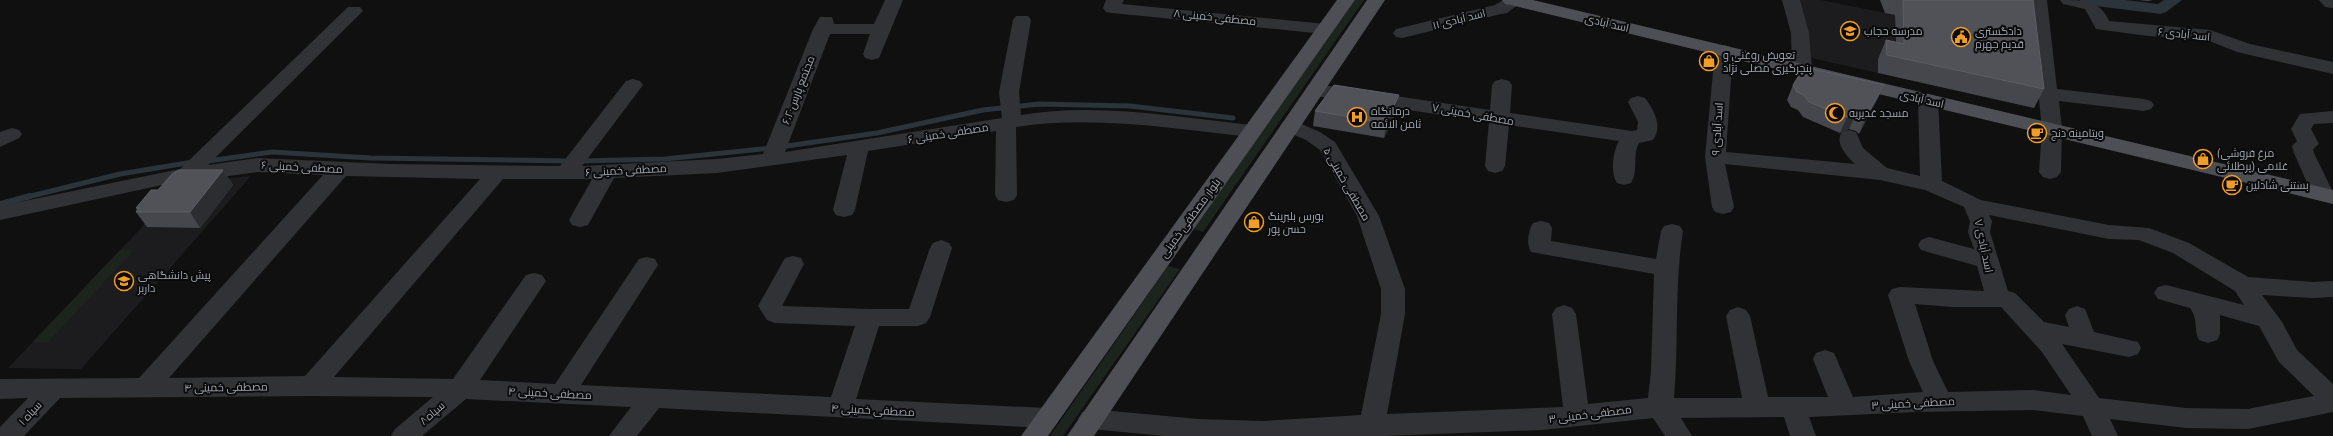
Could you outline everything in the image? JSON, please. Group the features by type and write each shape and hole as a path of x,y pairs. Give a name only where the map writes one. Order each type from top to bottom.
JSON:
{"main road":[{"name":"بلوار مصطفی خمینی","path":"1040,427 1346,0"},
{"path":"1086,428 1376,0"},
{"name":"اسد آبادی","path":"1512,0 2328,195"},
{"path":"1171,245 1202,256"}],"street":[{"path":"872,54 894,0"},
{"name":"مصطفی خمینی ۸","path":"1115,0 1112,8 1139,9 1326,29"},
{"name":"اسد آبادی ۱۱","path":"1402,33 1501,9 1512,0"},
{"path":"1791,0 1800,33 1802,69"},
{"path":"2038,0 2052,129 2050,172"},
{"name":"اسد آبادی ۶","path":"2068,0 2089,3 2097,10 2102,25 2148,31 2210,35 2244,48 2333,68"},
{"path":"187,174 354,11"},
{"path":"1006,195 1009,92 1022,20"},
{"name":"۶،مجتمع پارس۲۰","path":"771,160 824,25 881,29"},
{"name":"اسد آبادی ۹","path":"1723,207 1715,167 1715,156 1724,51"},
{"path":"567,172 634,85"},
{"path":"1495,166 1502,85"},
{"name":"مصطفی خمینی ۷","path":"1315,90 1632,137"},
{"path":"2048,94 2144,105"},
{"path":"1928,100 1930,185"},
{"path":"1624,178 1625,149 1632,137 1646,136 1648,122 1638,102"},
{"name":"مصطفی خمینی ۶","path":"0,213 162,178 257,164 341,168 567,172 717,166 771,160 859,147 1050,116 1107,116 1252,131"},
{"path":"2328,195 2304,153 2302,146 2309,144 2302,129 2307,118 2333,117"},
{"name":"مصطفی خمینی ۵","path":"1290,126 1314,136 1328,146 1368,216 1393,289 1392,321 1372,430"},
{"path":"1849,136 1849,144 1855,153 1880,173"},
{"path":"844,210 859,147"},
{"name":"اسد آبادی ۷","path":"1715,156 1880,173 1930,185 1972,202 1981,221 1979,232 1988,261 1990,276 1999,299"},
{"path":"145,388 341,168"},
{"path":"311,386 440,240 498,171"},
{"path":"580,220 607,171"},
{"path":"1973,205 2109,232 2141,233 2181,248 2243,285 2266,319 2288,356 2333,401"},
{"path":"1541,228 1539,247 1666,268"},
{"path":"1672,231 1666,268 1663,342 1664,371 1660,408 1679,436"},
{"path":"1929,245 1988,261"},
{"path":"793,264 770,306 775,314 870,318 918,317 941,248"},
{"path":"562,394 647,265"},
{"name":"سپاه۸","path":"404,436 460,389 534,281"},
{"path":"2243,285 2313,290 2333,289"},
{"path":"2166,293 2266,319"},
{"path":"1940,401 1921,362 1900,295 1952,299 2007,299 2038,330 2074,376 2105,436"},
{"path":"2199,302 2208,316 2208,334"},
{"path":"1564,314 1578,416"},
{"path":"2076,315 2084,338"},
{"path":"1738,316 1757,407"},
{"path":"840,408 870,318"},
{"path":"2038,330 2129,348"},
{"path":"1825,359 1845,407"},
{"name":"مصطفی خمینی ۴","path":"0,389 52,390 311,386 460,389 840,408 1040,427"},
{"name":"سپاه۱۰","path":"8,436 52,390"},
{"path":"622,436 652,399"},
{"name":"مصطفی خمینی ۳","path":"1086,428 1263,431 1372,430 1578,416 1660,408 1845,407 1940,401 2033,400 2088,405 2186,418 2248,419 2333,401"},
{"path":"1793,407 1803,436"}],"shaded area":[{"path":"1355,0 1364,0 1203,232 1193,229"},
{"name":"مدرسه حجاب","path":"1797,0 1821,0 1895,15 1896,63 1878,59 1878,73 1807,57"},
{"name":"پیش دانشگاهی داربر","path":"251,176 81,369 8,368 142,227 178,183"},
{"path":"120,250 134,250 48,342 33,342"},
{"path":"1168,266 1180,269 1063,436 1050,436"}],"building":[{"name":"دادگستری قدیم جهرم","path":"1903,0 2033,0 2044,89 1887,55 1886,40 1904,44"},
{"path":"1804,67 1884,85 1865,119 1863,115 1856,114 1847,117 1809,102 1804,95 1797,92 1793,85"},
{"path":"1334,85 1399,95 1386,123 1315,111"},
{"path":"179,170 223,170 190,212 136,212 139,208 136,208 151,190 158,190 173,173"}],"waterway":[{"path":"2087,0 2161,9 2174,0"},
{"path":"780,147 877,133 983,110 1039,104 1130,106 1233,118"},
{"path":"579,161 665,159 772,148"},
{"path":"208,161 272,152 370,158 570,161"},
{"path":"27,197 120,174 193,162"},
{"path":"0,204 30,196"}],"place":[{"name":"مدرسه حجاب","path":"1850,31"},
{"name":"دادگستری قدیم جهرم","path":"1961,37"},
{"name":"تعویض روغنی و پنچرگیری مصلی نژاد","path":"1709,61"},
{"name":"مسجد غدیریه","path":"1835,113"},
{"name":"درمانگاه ثامن الائمه","path":"1357,117"},
{"name":"ویتامینه دنج","path":"2037,133"},
{"name":"(مرغ فروشی غلامی (پرطلائی","path":"2203,159"},
{"name":"بستنی شادلین","path":"2232,185"},
{"name":"بورس بلبرینگ حسن پور","path":"1254,222"},
{"name":"پیش دانشگاهی داربر","path":"124,281"}]}
